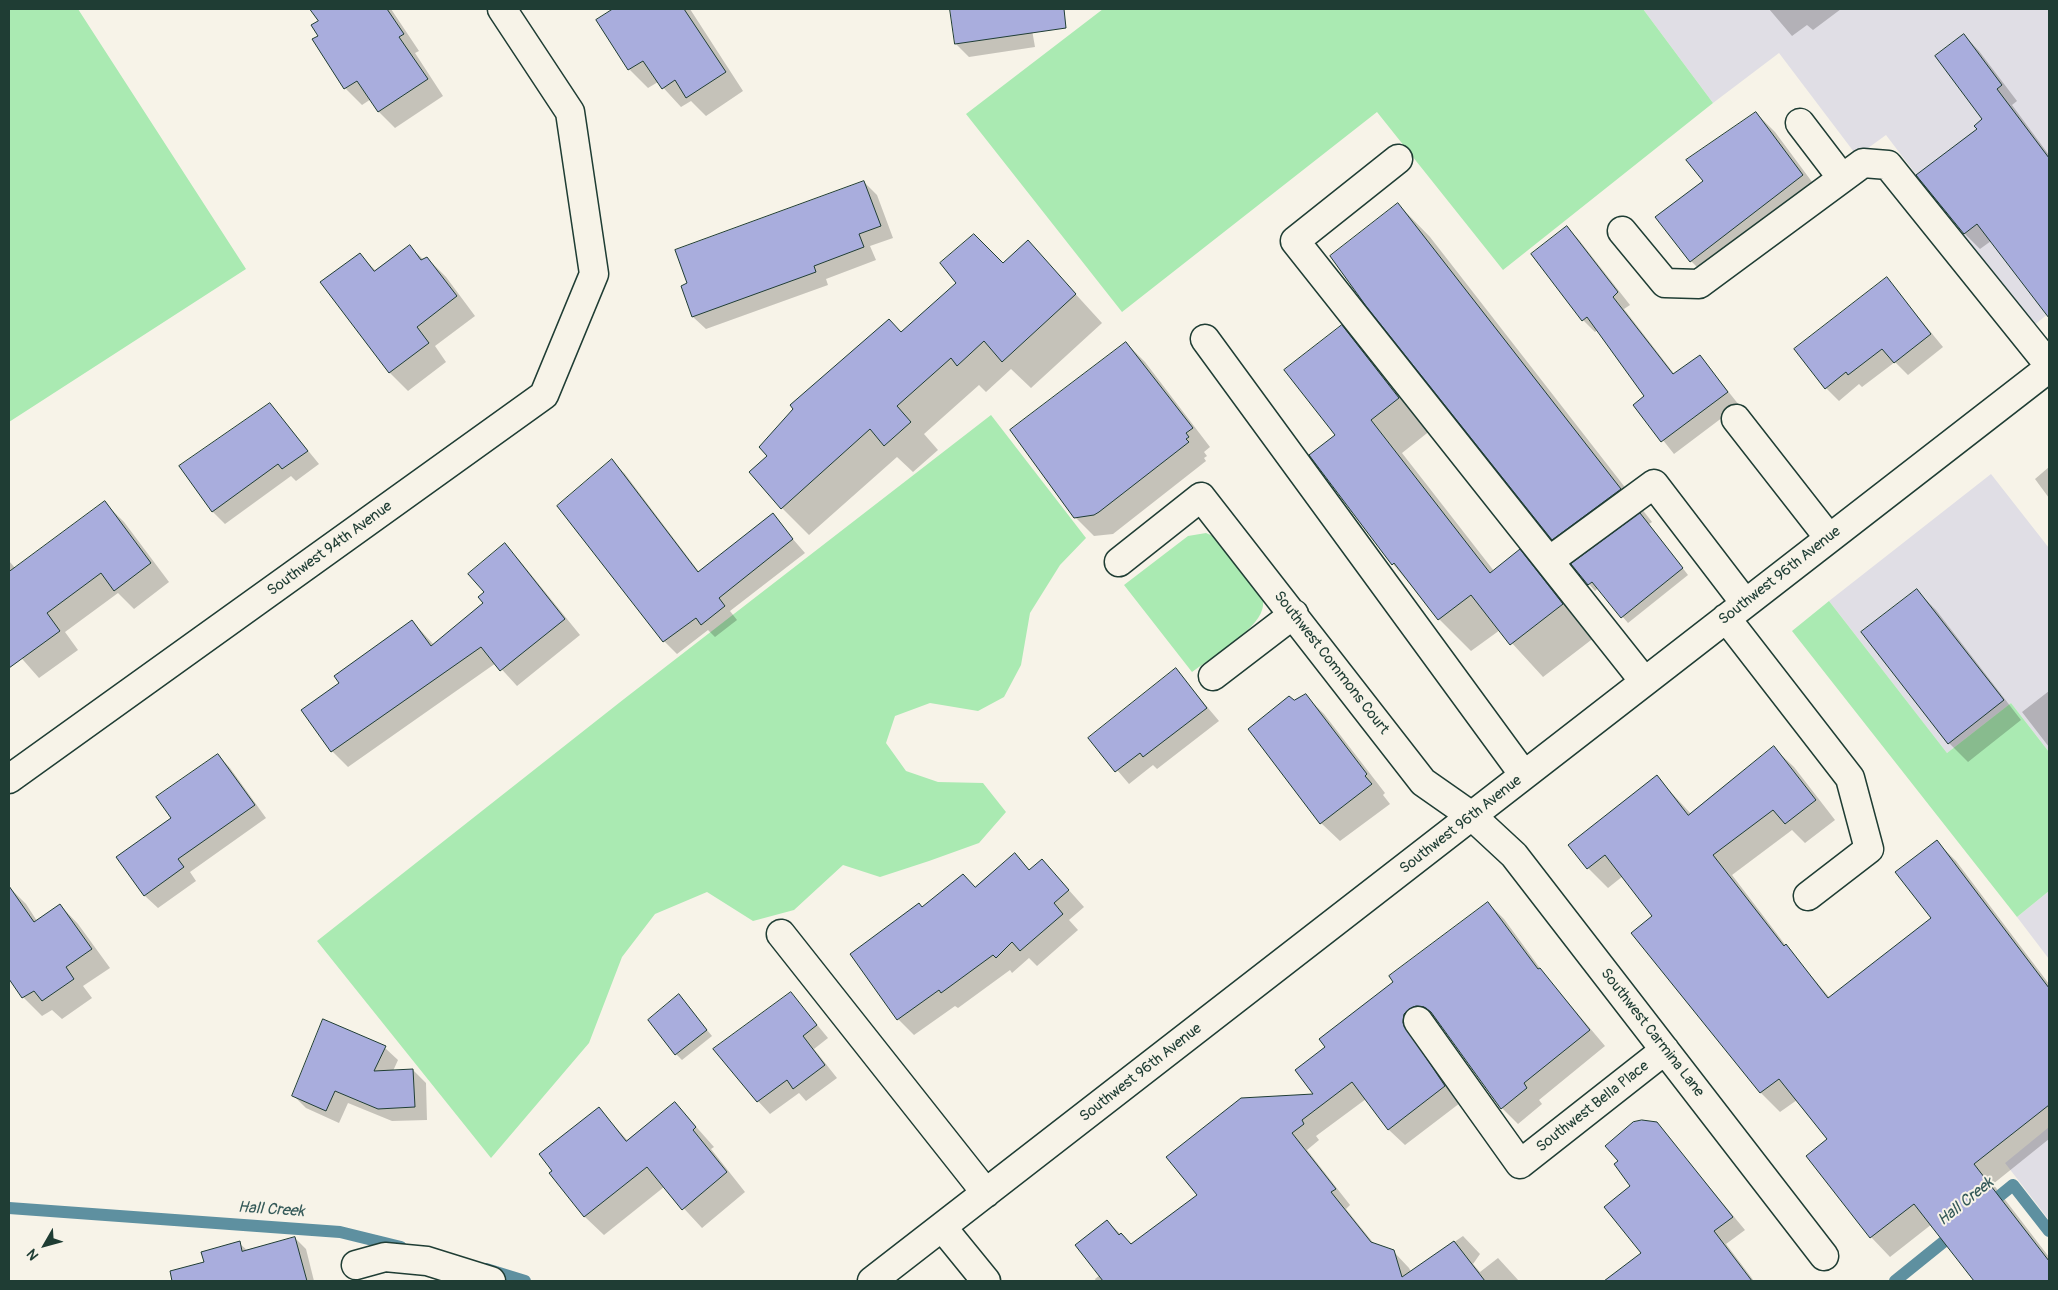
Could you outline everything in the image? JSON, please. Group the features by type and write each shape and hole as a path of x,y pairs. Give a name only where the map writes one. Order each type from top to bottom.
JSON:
{"street":[{"name":"Southwest 94th Avenue","path":"9,779 544,396 594,274 570,112 502,9"},
{"path":"1800,123 1842,178"},
{"path":"1398,159 1295,241 1644,681"},
{"path":"1622,231 1665,283 1699,284 1863,163 1888,165 2049,366"},
{"path":"1205,339 1524,775"},
{"name":"Southwest 96th Avenue","path":"872,1281 1474,817 1524,775 2049,366"},
{"path":"1736,419 1829,538"},
{"path":"1549,561 1654,484 1736,611 1850,778 1869,849 1808,896"},
{"name":"Southwest Commons Court","path":"1119,562 1201,497 1423,782 1474,817"},
{"path":"1213,676 1294,614"},
{"name":"Southwest Carmina Lane","path":"1474,817 1514,855 1824,1256"},
{"path":"781,934 986,1193"},
{"name":"Southwest Bella Place","path":"1418,1021 1520,1164 1665,1050"},
{"path":"942,1227 986,1281"},
{"path":"356,1265 385,1257 426,1261 491,1281"}],"shaded area":[{"path":"1643,9 2049,9 2049,313 2032,327 1886,135 1857,156 1779,53 1713,103"},
{"path":"1991,474 2049,548 2049,752 2011,703 1947,753 1829,601"},
{"path":"2049,891 2049,959 2017,917"},
{"path":"2049,1127 2049,1220 2005,1163"}],"green space":[{"path":"9,9 78,9 246,269 9,422"},
{"path":"1103,9 1643,9 1713,103 1503,270 1377,112 1122,312 966,114"},
{"path":"991,415 1086,538 1060,565 1030,613 1021,665 1004,697 978,711 930,703 895,716 886,743 906,771 938,782 983,783 1006,812 979,843 880,877 843,865 794,910 753,921 707,892 655,914 622,957 589,1043 491,1158 317,941 624,699"},
{"path":"1206,533 1222,540 1262,594 1263,606 1258,618 1242,635 1192,672 1124,585 1188,536"},
{"path":"1829,601 1947,753 2011,703 2049,752 2049,891 2017,917 1792,631"}],"building":[{"path":"310,9 387,9 404,34 399,37 428,79 378,112 357,81 344,89 312,39 318,36 311,25 318,21"},
{"path":"613,9 684,9 726,72 686,98 675,80 662,89 643,61 628,70 596,20"},
{"path":"950,9 1064,9 1066,28 955,44"},
{"path":"1964,34 2002,85 1997,89 2049,158 2049,318 1977,224 1964,234 1916,175 1977,129 1974,126 1982,119 1935,56"},
{"path":"1756,112 1803,175 1690,262 1655,217 1703,181 1686,160"},
{"path":"864,181 881,226 859,234 864,247 814,266 816,272 692,317 681,286 687,283 675,250"},
{"path":"1398,203 1621,489 1552,540 1366,306 1330,256"},
{"path":"1567,226 1618,292 1613,297 1673,374 1700,355 1728,392 1661,442 1633,405 1644,396 1587,317 1582,321 1531,254"},
{"path":"974,234 1003,263 1028,240 1076,294 1002,362 984,341 957,366 951,358 897,406 911,422 884,446 870,429 781,509 749,472 767,456 759,447 793,409 790,405 889,319 901,332 956,283 940,263"},
{"path":"410,245 421,260 427,257 457,296 417,327 429,343 389,373 320,282 360,253 374,271"},
{"path":"1887,277 1931,334 1894,363 1882,349 1848,375 1846,372 1825,389 1794,349"},
{"path":"1342,325 1399,398 1371,420 1490,573 1520,549 1563,604 1510,645 1471,595 1438,620 1394,563 1392,565 1309,455 1335,435 1284,370"},
{"path":"1126,342 1193,428 1186,433 1189,437 1186,439 1189,442 1099,512 1094,515 1074,518 1010,430"},
{"path":"270,403 308,451 282,469 278,464 212,512 179,466"},
{"path":"612,459 698,572 773,513 793,539 719,598 725,606 701,625 696,618 663,642 557,506"},
{"path":"105,501 151,563 114,591 101,573 47,613 60,631 9,668 9,572"},
{"path":"1640,513 1683,568 1621,618 1592,582 1588,585 1571,564"},
{"path":"505,543 565,619 500,671 481,647 331,752 301,710 339,683 334,676 412,620 431,646 483,603 478,597 484,592 468,574"},
{"path":"1917,589 2004,700 1948,744 1861,632"},
{"path":"1176,668 1207,708 1143,757 1140,753 1115,772 1088,738"},
{"path":"1306,694 1367,774 1365,776 1372,784 1320,824 1248,729 1289,696 1294,700"},
{"path":"1774,746 1816,800 1785,824 1773,810 1713,855 1784,946 1786,944 1828,998 1931,918 1895,872 1937,840 2049,988 2049,1105 1974,1164 2049,1261 2049,1281 1974,1281 1914,1204 1870,1238 1806,1156 1827,1139 1779,1079 1760,1093 1631,933 1652,916 1605,855 1587,869 1568,845 1657,775 1688,815"},
{"path":"218,754 255,805 178,859 184,867 144,896 116,857 171,818 156,797"},
{"path":"1015,853 1029,870 1042,859 1069,890 1054,903 1063,914 1020,951 1012,942 996,958 993,955 941,993 939,990 897,1020 850,954 919,903 922,907 963,874 975,887"},
{"path":"9,886 34,922 60,904 92,949 66,967 74,979 42,1001 34,991 22,998 9,979"},
{"path":"1488,902 1538,969 1540,968 1590,1030 1524,1083 1527,1088 1501,1109 1431,1012 1424,1007 1416,1006 1404,1014 1403,1023 1445,1086 1388,1130 1352,1082 1302,1120 1304,1124 1292,1133 1336,1189 1331,1192 1371,1242 1394,1250 1402,1277 1454,1241 1485,1281 1103,1281 1075,1245 1107,1220 1119,1235 1121,1233 1131,1244 1197,1195 1166,1157 1241,1098 1313,1094 1295,1070 1325,1047 1319,1039 1393,982 1389,976"},
{"path":"791,992 817,1025 803,1036 825,1065 793,1089 787,1080 757,1102 713,1049"},
{"path":"679,994 707,1030 675,1055 648,1020"},
{"path":"323,1019 386,1046 374,1071 413,1069 415,1107 378,1109 335,1091 326,1111 292,1096"},
{"path":"675,1102 696,1127 693,1130 727,1172 682,1210 647,1167 584,1217 549,1173 552,1171 539,1154 599,1107 626,1141"},
{"path":"1642,1120 1657,1122 1733,1217 1714,1231 1752,1281 1604,1281 1641,1253 1604,1207 1630,1186 1614,1164 1618,1161 1605,1146 1633,1122"},
{"path":"295,1237 307,1281 172,1281 170,1271 204,1262 201,1252 240,1241 242,1251"}],"waterway":[{"name":"Hall Creek","path":"1986,1207 2013,1185 2049,1231"},
{"name":"Hall Creek","path":"9,1208 340,1232 401,1247"},
{"name":"Hall Creek","path":"1895,1281 1957,1231"},
{"name":"Hall Creek","path":"486,1269 525,1281"}]}
